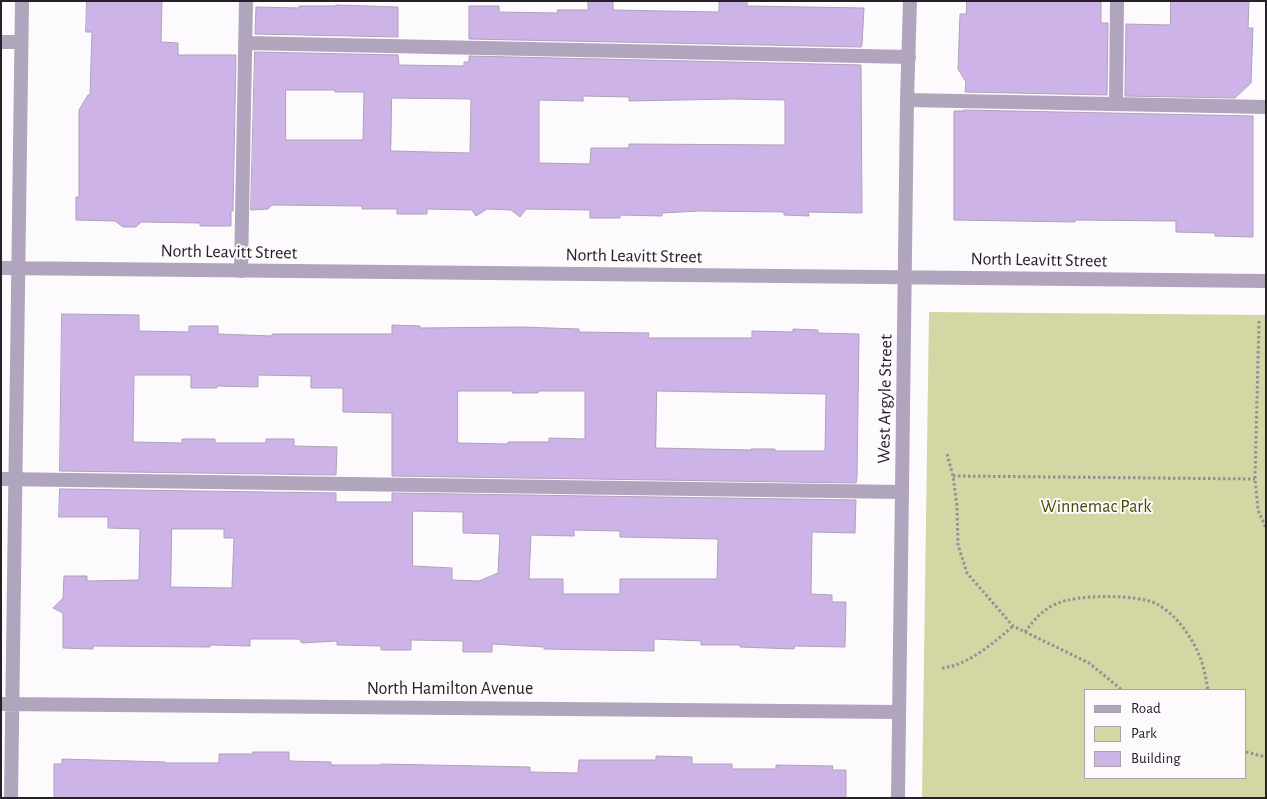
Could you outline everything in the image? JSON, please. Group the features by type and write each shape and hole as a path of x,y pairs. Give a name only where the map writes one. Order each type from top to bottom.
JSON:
{"street":[{"path":"11,798 7,704 16,479 22,1"},
{"path":"241,271 246,1"},
{"name":"West Argyle Street","path":"898,798 907,100 910,1"},
{"path":"1116,104 1117,1"},
{"path":"1,42 21,42"},
{"path":"245,43 909,57"},
{"path":"907,100 1266,107"},
{"name":"North Leavitt Street","path":"1,268 1266,281"},
{"path":"1,479 902,492"},
{"name":"North Hamilton Avenue","path":"7,704 899,712"}],"path":[{"path":"1259,321 1255,479 1258,510 1266,528"},
{"path":"947,454 953,476 957,506 958,545 967,573 1013,626 1089,663 1121,689"},
{"path":"953,476 1255,479"},
{"path":"1025,632 1038,615 1057,603 1081,598 1119,597 1158,604 1172,615 1184,629 1200,657 1208,689"},
{"path":"942,668 950,667 987,649 1013,626"},
{"path":"1247,752 1266,757"}],"green space":[{"name":"Winnemac Park","path":"929,312 1266,315 1266,798 922,798"}],"building":[{"path":"87,1 162,1 161,42 178,43 178,55 236,55 233,211 231,211 231,226 200,226 200,223 141,222 136,227 123,227 115,221 76,220 76,197 79,197 79,110 88,95 90,95 92,32 86,32"},
{"path":"588,1 613,1 613,10 719,12 719,1 747,1 747,6 864,8 862,45 861,47 469,39 469,6 499,6 499,12 558,13 557,10 588,10"},
{"path":"967,1 1101,1 1101,23 1108,23 1107,95 965,92 966,82 958,69 960,14 966,14"},
{"path":"1171,1 1249,1 1248,28 1253,28 1251,83 1235,98 1125,96 1126,24 1170,25"},
{"path":"299,6 398,7 398,37 255,34 256,7 299,8"},
{"path":"255,52 398,55 399,65 464,66 464,62 469,62 469,56 861,65 862,213 808,212 809,216 784,215 784,212 699,211 662,213 662,216 620,215 620,218 590,218 590,210 526,209 520,217 511,210 487,209 476,216 472,210 427,209 427,214 397,214 397,209 362,209 362,206 272,205 268,209 251,210","holes":["286,90 364,92 363,140 286,140","583,96 629,97 629,101 785,100 785,145 629,144 629,148 591,148 590,164 539,163 539,100 583,101","392,98 471,99 470,153 391,151"]},
{"path":"954,111 1253,116 1253,237 1215,236 1215,233 1176,232 1176,221 954,220"},
{"path":"62,314 139,315 139,331 189,332 189,326 218,326 218,334 272,336 272,334 392,334 392,325 420,326 420,328 522,327 579,329 579,332 649,333 648,338 752,338 752,331 793,332 793,329 818,330 818,333 859,334 856,483 392,476 392,413 343,412 343,388 311,388 311,376 258,375 258,387 217,386 217,388 191,388 191,375 134,375 133,442 182,443 182,439 215,439 215,443 266,443 266,439 294,439 294,446 337,447 336,475 60,471","holes":["458,391 513,391 512,393 585,391 585,439 549,438 549,442 508,442 508,444 458,443","657,391 826,394 825,451 656,448"]},
{"path":"60,489 336,493 336,502 392,502 392,493 856,500 855,533 812,532 811,594 832,595 832,602 846,602 845,647 795,646 794,649 740,647 740,645 701,645 701,641 654,639 654,651 544,649 544,647 492,644 492,652 463,652 463,641 411,640 411,650 381,650 381,646 337,645 337,641 302,643 299,639 250,639 250,646 93,646 93,649 63,648 63,613 53,608 63,598 64,576 87,576 87,581 139,580 140,529 108,528 108,517 59,517","holes":["413,511 463,512 463,533 500,534 498,573 479,581 452,580 452,568 413,566","172,529 224,529 224,538 234,538 232,588 171,587","574,530 620,531 620,537 718,539 717,579 620,579 620,594 563,594 563,579 529,579 531,535 574,536"]},
{"path":"253,752 289,752 289,761 331,762 331,765 381,764 530,767 530,772 578,773 579,760 656,760 656,756 692,757 692,764 732,764 732,769 776,769 776,765 833,766 832,770 846,770 846,798 54,798 54,764 62,764 62,759 219,763 219,754 253,754"}]}
